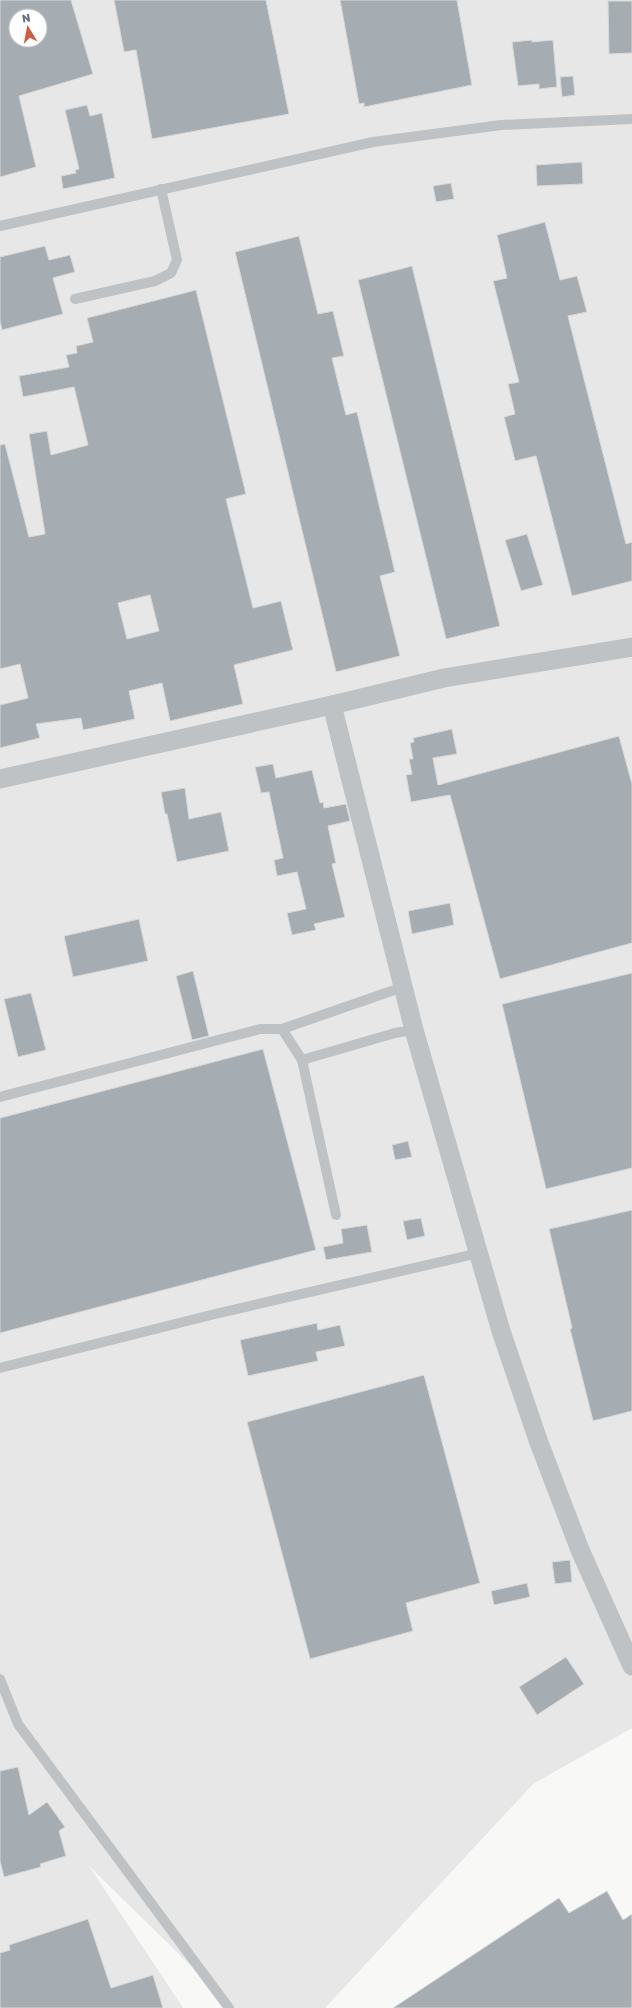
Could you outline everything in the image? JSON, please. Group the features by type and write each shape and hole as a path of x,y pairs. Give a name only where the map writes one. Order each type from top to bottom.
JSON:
{"street":[{"path":"0,779 332,705 444,678 632,647"},
{"path":"332,705 414,1030 501,1331 538,1440 580,1550 632,1666"}],"lane":[{"path":"0,226 372,142 501,125 632,119"},
{"path":"75,299 155,281 171,273 177,260 161,189"},
{"path":"0,1097 260,1028 282,1029 403,987"},
{"path":"282,1029 302,1060 336,1215"},
{"path":"302,1060 395,1033 414,1030"},
{"path":"0,1368 215,1314 479,1253"},
{"path":"0,1679 18,1724 229,2008"}],"shaded area":[{"path":"0,0 632,0 632,1728 533,1784 325,2008 234,2008 89,1866 183,2008 0,2008"}],"building":[{"path":"0,0 71,0 93,74 19,96 36,167 0,177"},
{"path":"114,0 266,0 289,114 152,139 136,50 124,52"},
{"path":"340,0 457,0 472,85 364,107 364,103 359,104"},
{"path":"608,1 632,1 632,53 609,54"},
{"path":"532,40 532,42 553,40 557,87 539,89 539,84 518,86 512,42"},
{"path":"573,76 575,95 562,97 560,77"},
{"path":"87,105 90,116 102,113 115,178 63,189 61,176 76,173 75,170 79,169 65,110"},
{"path":"582,162 583,184 537,186 536,165"},
{"path":"451,183 454,199 436,202 433,186"},
{"path":"545,222 560,280 577,276 587,312 568,316 626,544 632,542 632,581 572,596 536,456 515,461 504,417 515,414 508,384 519,382 493,281 507,278 497,235"},
{"path":"299,236 318,314 333,311 344,356 332,358 346,415 357,412 395,572 380,576 400,656 336,672 235,252"},
{"path":"45,246 49,260 70,255 75,272 53,278 63,314 2,330 0,321 0,257"},
{"path":"412,266 500,626 446,639 358,280"},
{"path":"196,290 246,494 226,499 253,608 281,601 293,650 234,665 243,704 170,721 162,683 129,691 135,719 83,730 81,718 36,724 40,738 0,748 0,705 28,698 20,664 0,669 0,445 5,444 29,537 45,534 29,434 47,431 51,455 88,445 74,387 23,397 19,376 69,367 66,355 77,353 76,346 93,342 87,318","holes":["150,595 159,631 127,639 118,603"]},
{"path":"527,534 543,585 521,591 505,540"},
{"path":"452,729 457,754 433,758 438,785 619,736 632,784 632,943 500,979 450,795 411,802 406,775 412,774 409,759 413,759 410,743 414,742 413,738"},
{"path":"273,764 276,778 312,770 320,803 323,802 324,808 346,804 350,821 328,826 336,863 332,864 345,917 314,924 316,930 292,935 287,913 306,909 297,872 277,876 274,860 283,858 269,792 261,793 255,767"},
{"path":"185,788 189,819 221,812 229,851 177,862 161,792"},
{"path":"450,903 454,925 412,934 408,911"},
{"path":"139,919 148,961 73,977 64,936"},
{"path":"193,971 209,1036 192,1040 176,976"},
{"path":"632,973 632,1168 546,1189 502,1004"},
{"path":"31,993 46,1050 18,1057 4,999"},
{"path":"263,1049 316,1250 0,1333 0,1118"},
{"path":"408,1141 412,1157 395,1160 392,1145"},
{"path":"632,1210 632,1411 593,1421 570,1329 572,1328 549,1229"},
{"path":"421,1218 425,1236 407,1240 403,1221"},
{"path":"367,1225 372,1252 326,1260 323,1247 343,1243 341,1229"},
{"path":"317,1323 318,1330 340,1325 345,1346 316,1352 318,1361 248,1376 240,1340"},
{"path":"424,1375 480,1583 406,1603 413,1631 310,1659 247,1422"},
{"path":"570,1560 572,1582 555,1584 552,1562"},
{"path":"527,1583 530,1597 494,1605 491,1591"},
{"path":"566,1657 584,1684 537,1715 519,1687"},
{"path":"18,1767 29,1815 47,1802 65,1827 59,1831 66,1856 40,1864 41,1867 4,1877 0,1861 0,1771"},
{"path":"607,1891 623,1920 632,1914 632,2008 393,2008 559,1898 569,1913"},
{"path":"88,1919 111,1988 153,1975 163,2008 0,2008 0,1953 10,1950 9,1945"}]}
